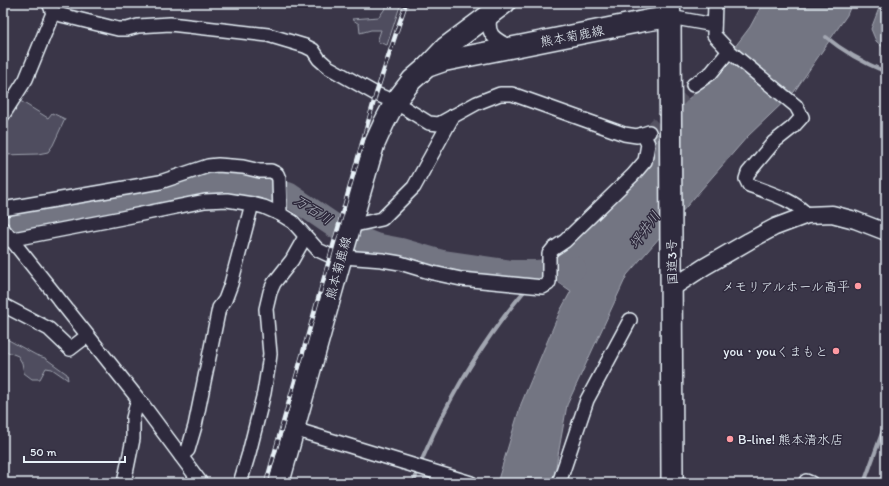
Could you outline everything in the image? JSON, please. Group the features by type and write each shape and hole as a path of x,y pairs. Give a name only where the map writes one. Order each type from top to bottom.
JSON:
{"highway":[{"name":"国道3号","path":"671,8 670,138 672,483"}],"main road":[{"name":"熊本菊鹿線","path":"279,483 350,226 374,145 384,123 395,102 412,80 446,47 498,8"},
{"name":"熊本菊鹿線","path":"426,67 444,61 644,21 671,8"}],"street":[{"path":"715,3 714,35 734,55 796,106 802,117 793,127 774,142 748,173 746,179 749,185 795,204 807,215"},
{"path":"3,115 26,79 51,8 118,29 170,24 268,35 305,46 314,50 319,59 328,67 376,94 395,102 429,123 439,124 477,103 500,94 512,94 624,134 637,136 646,133 648,144 645,162 565,241 552,249 549,258 549,282 543,287 486,282 447,276 400,263 382,260 342,255 331,256 318,250 293,222 280,211 227,200 205,201 6,236 138,399 201,483"},
{"path":"498,8 488,23 489,31 496,40 512,48"},
{"path":"671,8 714,25"},
{"path":"693,86 734,55"},
{"path":"350,226 382,219 414,187 453,116"},
{"path":"3,209 160,182 208,166 218,165 243,167 260,171 271,171 277,174 279,179 280,211"},
{"path":"181,456 188,450 195,426 219,308 225,300 231,284 252,204"},
{"path":"672,288 704,267 749,241 787,222 807,215 832,214 855,220 886,232"},
{"path":"240,483 264,393 269,362 270,354 266,309 270,292 274,283 292,260 305,237"},
{"path":"3,306 49,329 70,349 87,336"},
{"path":"559,483 587,400 630,320"},
{"path":"124,483 133,439 133,418 138,399"},
{"path":"294,429 471,483"}],"shaded area":[{"path":"389,3 401,3 387,45 377,42 381,30 371,30 360,33 359,24 352,19 379,17"},
{"path":"17,99 48,118 52,113 65,119 53,145 48,152 38,154 3,155 3,119"},
{"path":"3,337 36,355 45,358 67,374 68,380 52,369 46,368 40,379 32,379 24,373 22,363 18,356 8,352 3,354"}],"water":[{"name":"坪井川","path":"763,3 852,3 847,15 794,92 747,137 627,275 567,405 553,483 497,483 521,404 560,311 571,291 552,278 556,253 650,163 655,137 686,101 709,81 750,27"},
{"path":"881,3 886,3 886,50 876,41 871,29"}],"waterway":[{"path":"826,37 854,57 886,72"},
{"name":"万石川","path":"3,222 191,187 224,184 253,185 288,194 345,233 375,245 401,250 442,262 511,272 537,272 574,268"},
{"path":"530,283 535,278 537,272"},
{"path":"414,483 433,435 453,396 499,323 526,289"},
{"path":"864,483 886,422"}],"tunnel":[{"path":"649,132 693,85"}],"railway":[{"path":"266,483 376,94 406,3"}],"place":[{"name":"メモリアルホール高平","path":"858,286"},
{"name":"you・youくまもと","path":"836,351"},
{"name":"B-line! 熊本清水店","path":"730,439"}]}
